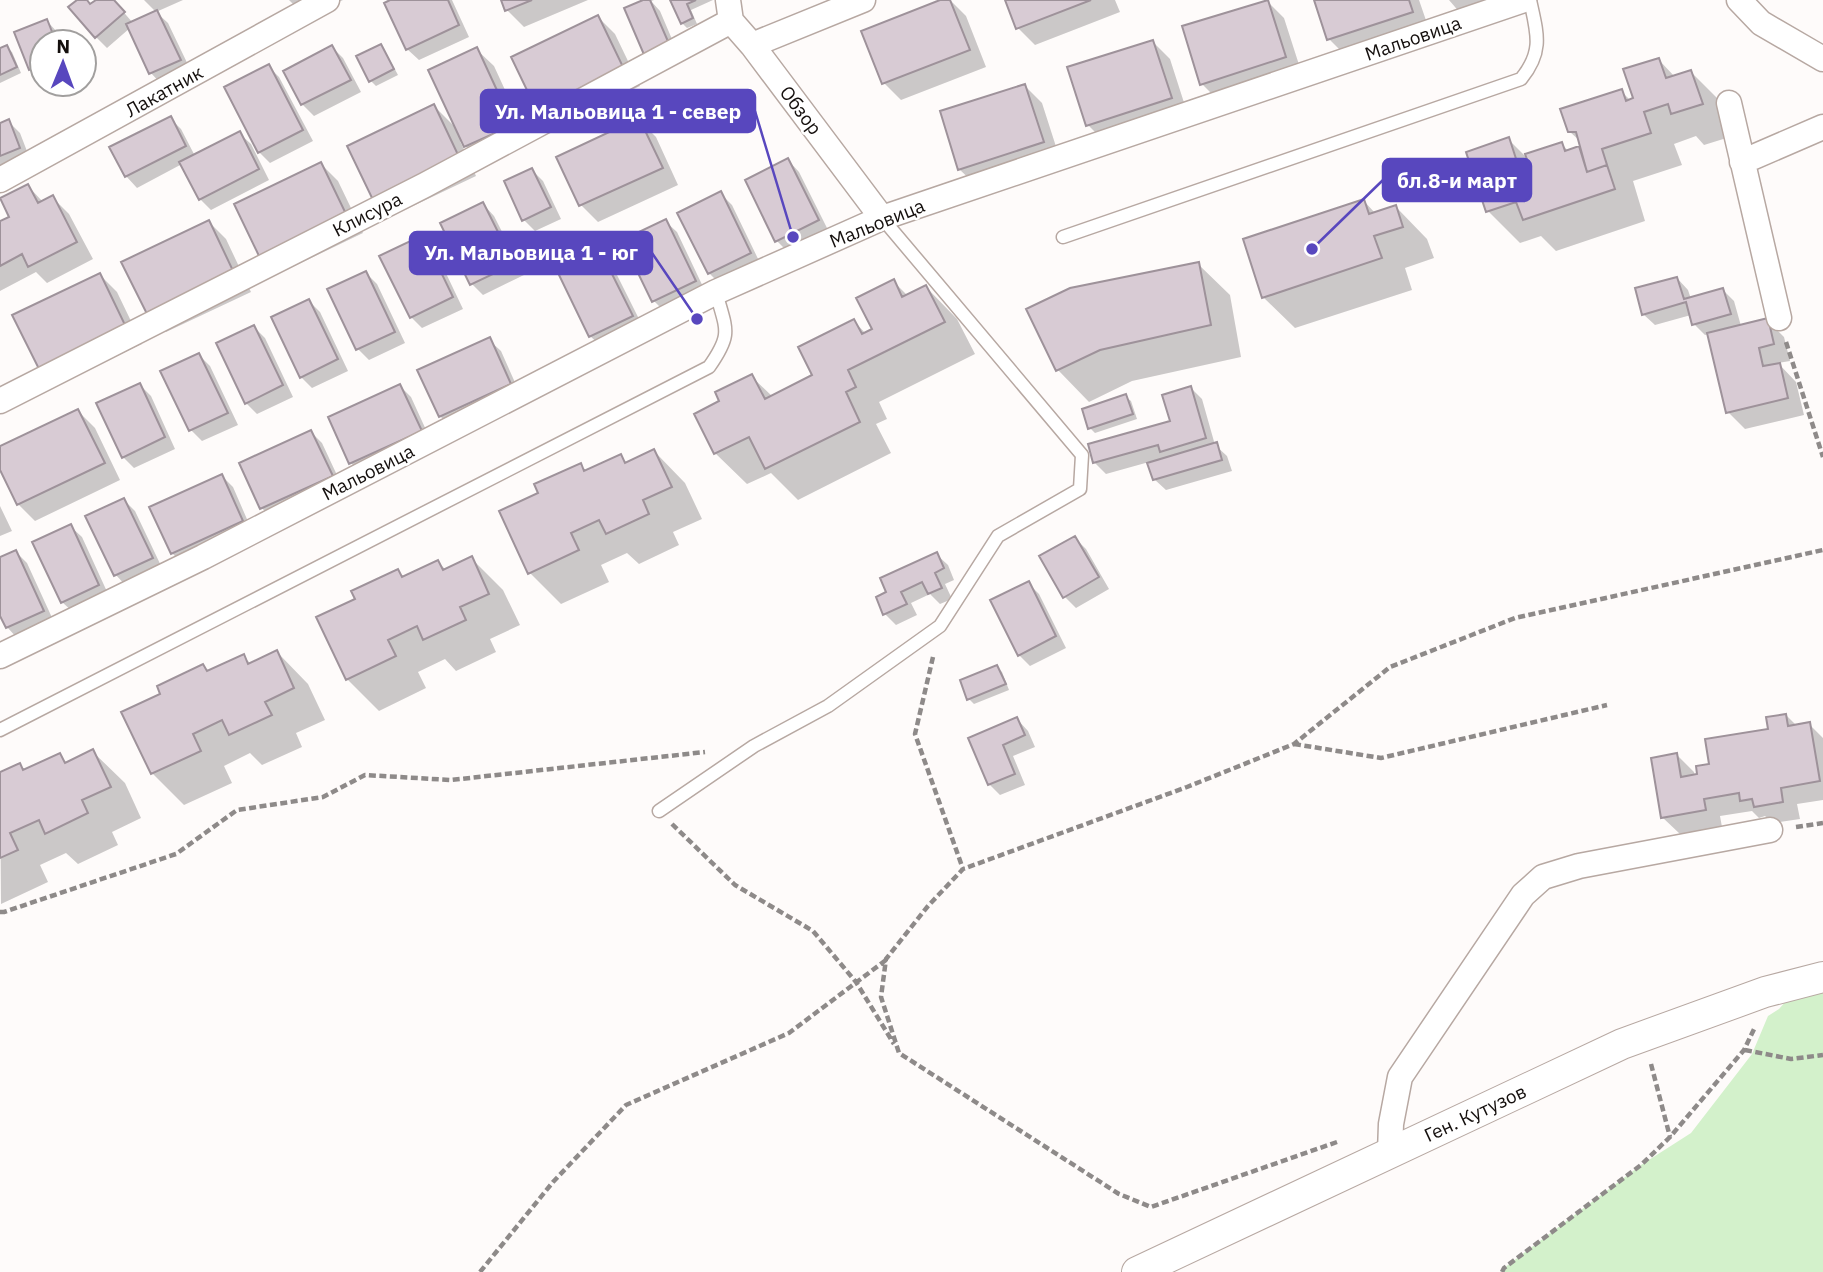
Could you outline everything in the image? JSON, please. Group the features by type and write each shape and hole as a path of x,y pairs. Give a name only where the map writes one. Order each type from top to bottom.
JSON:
{"street":[{"name":"Лакатник","path":"0,180 327,0"},
{"path":"752,45 863,0"},
{"name":"Мальовица","path":"0,656 203,557 716,292 882,218 1524,0"},
{"path":"1739,0 1761,23 1823,59"},
{"name":"Обзор","path":"729,10 752,45 882,218"},
{"name":"Клисура","path":"0,401 425,185 729,10"},
{"path":"1729,103 1779,318"},
{"path":"1742,162 1823,127"},
{"path":"1390,1153 1391,1124 1400,1077 1523,895 1544,877 1579,866 1770,830"},
{"name":"Ген. Кутузов","path":"1137,1272 1644,1036 1766,992 1823,977"}],"lane":[{"path":"1063,237 1521,79 1532,65 1538,40 1530,0"},
{"path":"659,811 754,746 828,706 940,626 998,536 1080,489 1082,455 882,218"},
{"path":"0,730 709,366 722,348 727,331 716,292"}],"path":[{"path":"1779,318 1823,457"},
{"path":"480,1272 553,1182 626,1105 789,1033 887,960 928,906 963,869 1294,744 1390,667 1515,618 1823,550"},
{"path":"940,626 915,734 963,869"},
{"path":"1294,744 1381,758 1607,705"},
{"path":"0,912 176,854 237,810 323,797 365,775 451,780 754,746"},
{"path":"659,811 735,885 813,931 856,982 900,1053 1119,1194 1151,1207 1340,1141"},
{"path":"887,960 881,997 900,1053"},
{"path":"1502,1272 1641,1165 1670,1138 1744,1049 1754,1032 1766,992"},
{"path":"1644,1036 1670,1138"},
{"path":"1744,1049 1791,1059 1823,1055"}],"green space":[{"path":"1823,977 1823,1272 1502,1272 1641,1165 1691,1133 1752,1054 1768,1016 1779,1009 1802,983"}],"building":[{"path":"77,0 87,0 90,4 96,0 114,0 125,12 98,35 98,28 86,28 68,7"},
{"path":"390,0 448,0 459,25 406,50 384,3"},
{"path":"501,0 532,0 505,11"},
{"path":"650,0 670,46 645,57 624,8"},
{"path":"670,0 696,0 687,4 693,18 681,24"},
{"path":"940,0 950,0 970,50 882,84 861,31"},
{"path":"1005,0 1091,0 1016,29"},
{"path":"1268,0 1286,57 1200,85 1182,26"},
{"path":"1314,0 1409,0 1413,12 1327,40"},
{"path":"157,10 181,60 149,74 126,24"},
{"path":"598,15 624,69 537,111 511,57"},
{"path":"47,19 51,28 28,28 28,67 14,32"},
{"path":"1153,40 1172,98 1086,126 1067,67"},
{"path":"381,44 394,69 369,82 356,56"},
{"path":"7,45 17,67 0,75 0,48"},
{"path":"332,45 351,80 301,105 283,71"},
{"path":"477,47 513,125 464,147 428,70"},
{"path":"1659,58 1666,78 1691,70 1703,104 1671,114 1668,104 1644,112 1651,133 1602,149 1607,165 1587,172 1576,132 1568,132 1560,109 1622,89 1626,101 1633,98 1623,69"},
{"path":"269,64 303,130 258,153 224,87"},
{"path":"1025,84 1044,142 958,170 940,111"},
{"path":"434,104 460,159 373,200 347,146"},
{"path":"171,116 186,146 125,177 109,147"},
{"path":"639,118 663,168 579,206 556,157"},
{"path":"9,119 20,148 0,156 0,123"},
{"path":"240,131 259,169 199,200 179,162"},
{"path":"1509,137 1519,168 1529,165 1525,154 1562,142 1565,151 1579,146 1587,172 1607,165 1615,189 1523,220 1516,202 1486,212 1466,152"},
{"path":"788,158 819,220 775,242 745,180"},
{"path":"321,162 347,216 260,258 234,204"},
{"path":"532,168 551,207 522,221 504,181"},
{"path":"28,184 38,203 53,195 77,242 28,267 22,254 0,266 0,221 9,217 0,198"},
{"path":"721,191 751,253 708,274 677,213"},
{"path":"1364,199 1369,214 1396,205 1403,227 1374,236 1382,258 1262,298 1243,239"},
{"path":"483,202 514,264 470,285 440,223"},
{"path":"666,219 696,281 652,302 622,240"},
{"path":"209,220 235,275 148,316 121,262"},
{"path":"423,235 453,297 410,318 379,256"},
{"path":"602,254 633,316 589,337 559,275"},
{"path":"1199,262 1211,325 1100,350 1056,371 1026,309 1070,288"},
{"path":"366,271 395,332 356,350 327,289"},
{"path":"100,273 126,327 39,369 12,315"},
{"path":"1677,277 1684,299 1723,288 1731,314 1692,325 1686,302 1642,315 1635,288"},
{"path":"894,279 902,297 926,285 945,322 848,370 856,387 846,392 860,422 765,469 749,437 714,454 694,414 719,401 715,392 752,374 765,399 812,375 798,347 854,319 862,334 872,329 856,298"},
{"path":"309,299 338,359 300,378 271,317"},
{"path":"1768,318 1774,344 1759,348 1763,366 1780,363 1788,398 1726,413 1707,333"},
{"path":"254,325 283,385 245,404 216,343"},
{"path":"490,337 511,384 439,417 417,370"},
{"path":"199,353 228,413 189,431 160,371"},
{"path":"140,383 165,437 122,458 96,403"},
{"path":"400,384 422,431 349,464 328,417"},
{"path":"1191,386 1206,438 1160,452 1158,445 1093,463 1088,444 1170,421 1162,395"},
{"path":"1126,394 1133,414 1088,429 1082,409"},
{"path":"78,409 105,463 17,505 0,470 0,446"},
{"path":"311,430 333,476 260,509 239,463"},
{"path":"1217,442 1222,460 1153,480 1147,463"},
{"path":"654,449 672,487 643,500 649,514 606,534 599,520 571,533 579,550 528,574 499,511 538,493 534,484 581,463 584,471 621,454 625,463"},
{"path":"222,474 243,521 171,554 149,507"},
{"path":"124,498 153,558 114,576 85,516"},
{"path":"71,524 99,585 61,603 32,542"},
{"path":"1075,536 1099,577 1063,598 1039,556"},
{"path":"16,550 44,611 6,628 0,616 0,557"},
{"path":"937,552 944,568 935,573 942,588 928,594 922,582 901,592 907,604 883,615 876,597 886,592 880,578"},
{"path":"472,556 489,594 460,607 466,620 423,640 417,626 388,640 396,656 346,680 316,617 355,599 351,591 398,569 402,577 438,560 443,570"},
{"path":"1029,581 1056,636 1018,656 990,600"},
{"path":"277,650 294,688 265,702 272,715 229,735 222,720 193,734 201,751 151,774 121,712 160,694 157,686 203,664 207,671 244,654 248,664"},
{"path":"997,665 1006,684 967,700 960,680"},
{"path":"1786,714 1788,726 1810,722 1820,781 1781,788 1783,802 1754,807 1752,799 1740,801 1739,793 1704,799 1706,810 1661,818 1651,758 1677,753 1681,777 1697,774 1696,766 1709,764 1705,739 1768,729 1766,717"},
{"path":"1017,717 1025,735 1003,745 1015,774 988,785 968,738"},
{"path":"93,749 111,787 82,800 88,813 45,834 39,820 10,833 18,850 0,858 0,772 20,763 23,770 60,753 65,763"}],"place":[{"name":"Ул. Мальовица 1 - север","path":"793,237"},
{"name":"бл.8-и март","path":"1312,249"},
{"name":"Ул. Мальовица 1 - юг","path":"697,319"}]}
